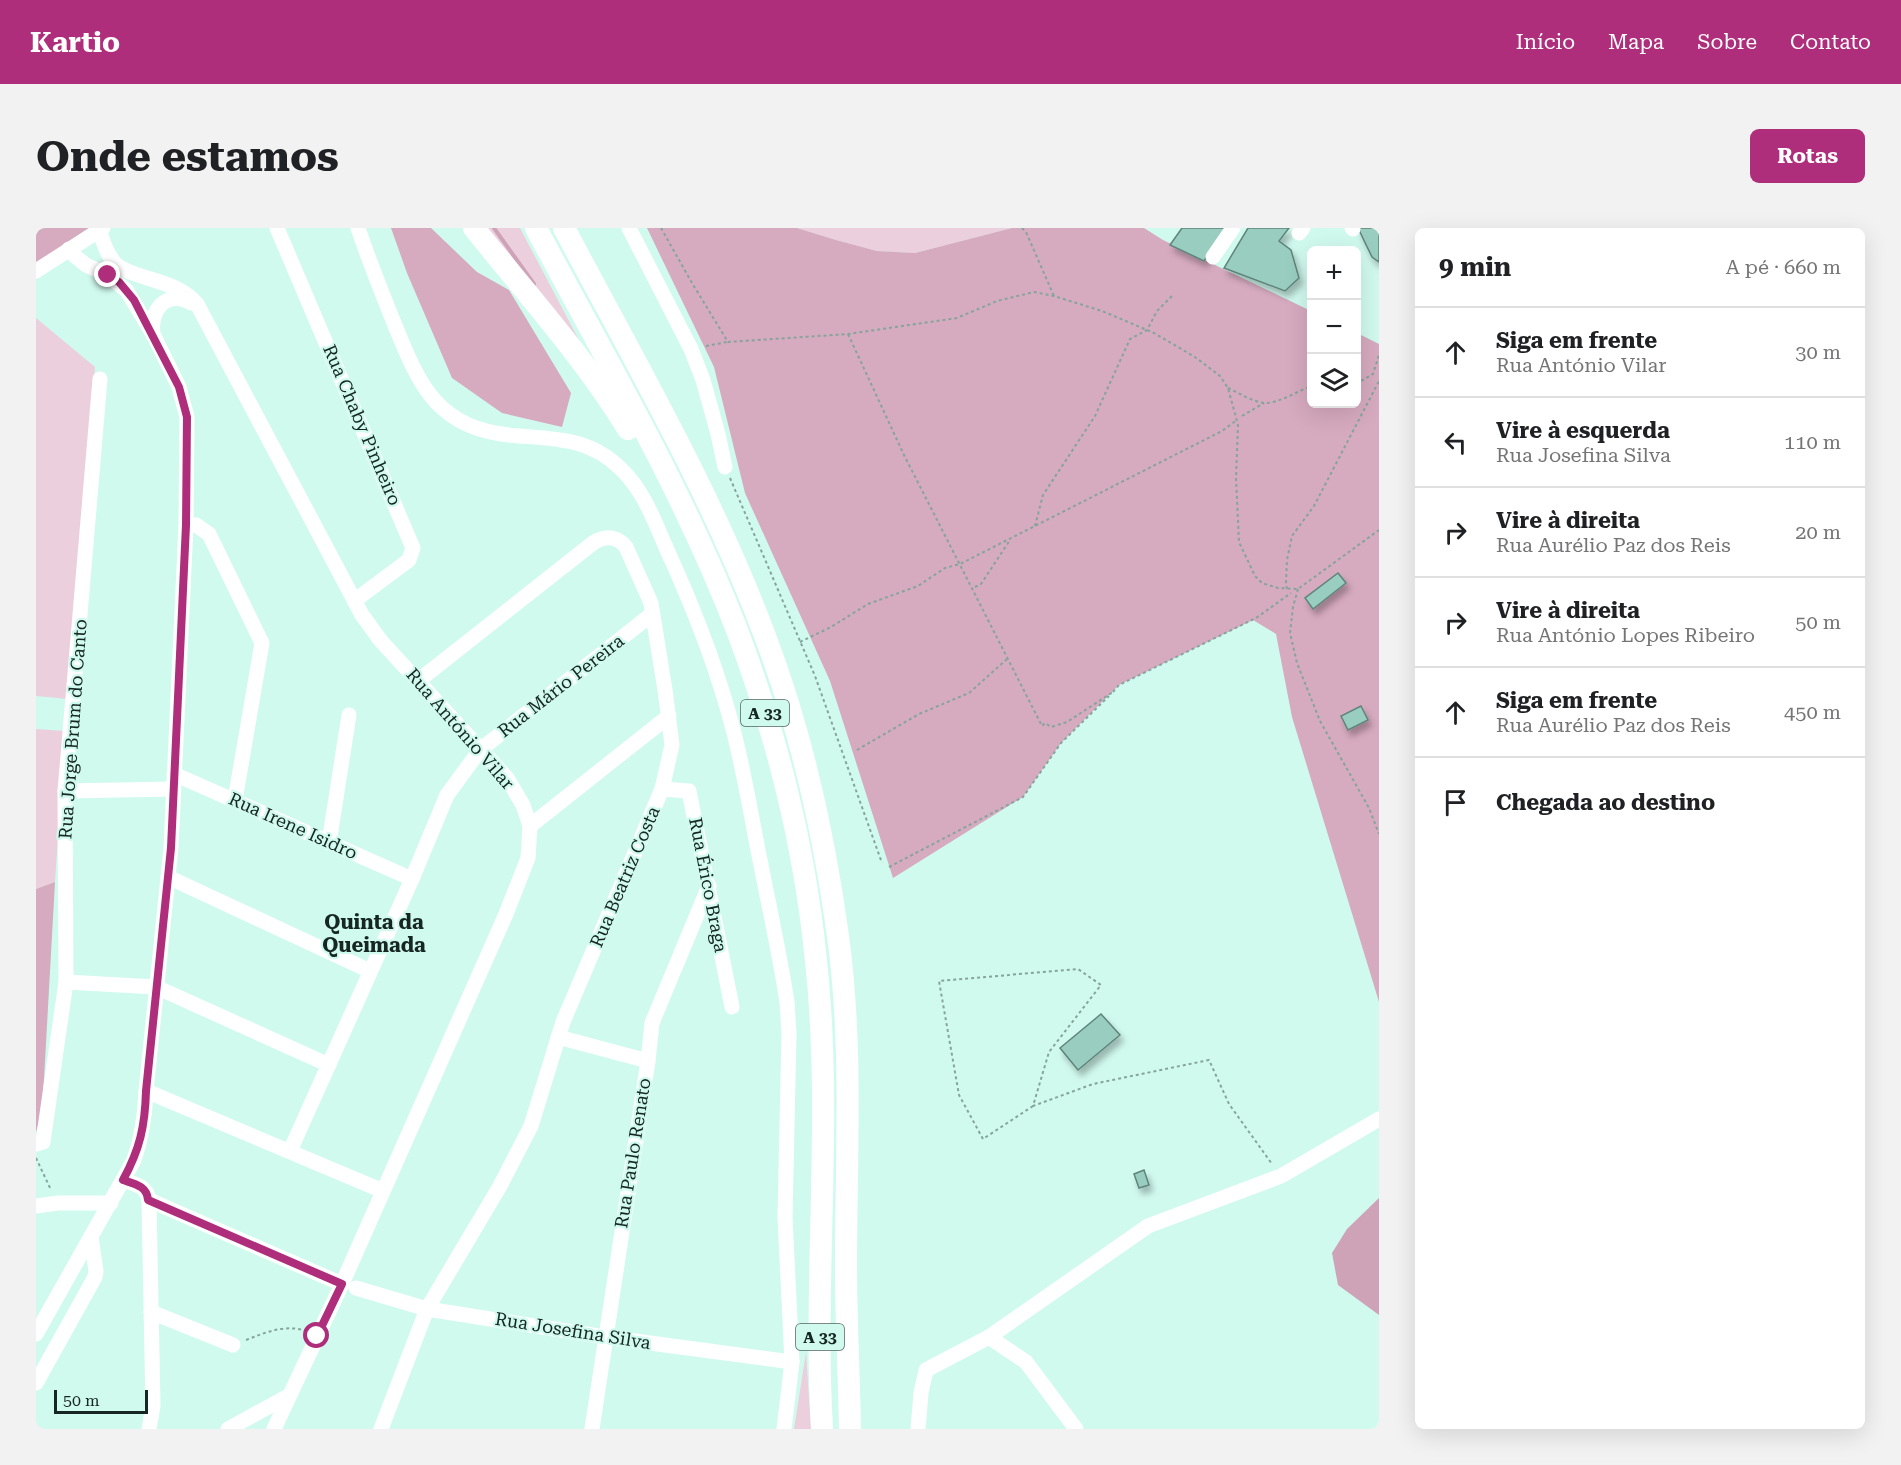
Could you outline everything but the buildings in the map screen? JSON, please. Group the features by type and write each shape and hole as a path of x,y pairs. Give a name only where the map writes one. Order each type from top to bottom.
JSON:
{"highway":[{"path":"474,228 617,411 653,472 686,537 712,595 753,706 776,781 811,917"},
{"name":"A 33","path":"536,228 694,531 736,629 784,777 811,917 823,1056 824,1159 820,1349 822,1429"},
{"name":"A 33","path":"564,228 646,381 716,519 762,628 783,688 822,834 845,1005 848,1112 846,1267 850,1429"},
{"path":"572,228 646,381"}],"street":[{"name":"Rua Chaby Pinheiro","path":"277,228 412,541 412,554 409,560 354,601"},
{"path":"358,228 409,360 429,394 449,414 479,430 570,440 595,450 620,467 632,480 643,496 696,616 722,688 738,751 787,1002 789,1051 785,1217 792,1362 784,1429"},
{"path":"629,228 691,349 709,402 725,466"},
{"path":"1213,257 1233,228"},
{"name":"Rua António Vilar","path":"101,229 109,255 115,264 124,270 184,292 201,310 354,601 370,627 515,789 528,815 530,826 528,858 524,871 383,1191 349,1286 317,1336 274,1429"},
{"path":"36,271 101,229"},
{"path":"36,1334 134,1160 145,1119 168,877 186,525 187,417 179,387 154,336 127,291 108,275 86,265 69,249"},
{"path":"154,336 153,316 168,300 174,298 187,300 201,310"},
{"name":"Rua Jorge Brum do Canto","path":"36,1144 43,1142 66,982 65,791 100,379"},
{"path":"186,525 196,525 209,534 262,643 235,800"},
{"name":"Rua Beatriz Costa","path":"381,1429 426,1309 500,1186 531,1126 563,1022 662,789 672,744 651,603 626,548 621,541 606,536 593,543 418,681"},
{"name":"Rua Mário Pereira","path":"290,1150 412,879 447,795 480,750 652,614"},
{"path":"329,843 349,714"},
{"path":"530,826 669,717"},
{"name":"Rua Irene Isidro","path":"174,774 412,879"},
{"path":"65,791 173,789"},
{"name":"Rua Érico Braga","path":"662,789 689,791 732,1007"},
{"path":"168,877 370,971"},
{"name":"Rua Paulo Renato","path":"592,1429 652,1023 709,886"},
{"path":"66,982 156,987 328,1065"},
{"path":"558,1037 648,1060"},
{"path":"146,1091 383,1191"},
{"path":"918,1429 921,1393 926,1370 989,1336 1148,1226 1281,1176 1379,1119"},
{"name":"Rua Josefina Silva","path":"123,1180 144,1189 148,1194 148,1200 349,1286 426,1309 605,1337 792,1362"},
{"path":"148,1200 153,1406 149,1429"},
{"path":"36,1206 58,1203 111,1203"},
{"path":"36,1383 95,1276 91,1237"},
{"path":"152,1312 233,1345"},
{"path":"989,1336 1026,1362 1076,1429"},
{"path":"228,1429 290,1395"}],"path":[{"path":"661,228 728,342"},
{"path":"1022,228 1026,232 1054,296"},
{"path":"691,349 728,342 848,334 957,318 997,301 1034,292 1054,296 1102,311 1147,330 1195,357 1220,376 1228,388 1237,420 1236,478 1239,542 1255,576 1262,583 1278,588 1298,589 1379,530"},
{"path":"1035,526 1043,495 1095,416 1130,339 1147,330 1157,311 1173,294"},
{"path":"848,334 904,454 1042,726 1045,723 1051,727 1066,722 1113,692"},
{"path":"1361,381 1373,374 1379,355"},
{"path":"1287,589 1287,560 1292,536 1314,506 1379,381"},
{"path":"1228,388 1264,403"},
{"path":"1242,416 1264,403 1276,401 1307,388"},
{"path":"800,642 831,627 868,604 918,586 945,568 960,564 1035,526 1222,431 1237,420"},
{"path":"725,466 815,676 882,863"},
{"path":"975,587 981,584 1011,538"},
{"path":"1298,589 1290,633 1297,663 1320,722 1369,808 1379,834"},
{"path":"889,867 1023,797 1061,742 1119,685 1256,618 1291,593"},
{"path":"857,750 919,714 969,693 1008,659"},
{"path":"1033,1106 1049,1052 1101,986 1078,969 939,981 959,1095 983,1139 1033,1106 1093,1084 1209,1060 1229,1104 1281,1176"},
{"path":"36,1158 58,1203"},
{"path":"233,1345 276,1329 293,1327 317,1336"}],"shaded area":[{"path":"36,228 89,228 36,263"},
{"path":"391,228 431,228 477,272 509,290 571,393 562,427 502,413 452,378 407,273"},
{"path":"481,228 520,228 589,359"},
{"path":"647,228 797,228 877,251 915,253 1012,228 1144,228 1163,240 1307,309 1307,408 1361,408 1361,335 1379,344 1379,1002 1292,717 1276,634 1253,620 1119,685 1061,743 1023,797 893,878 830,681 745,493 714,367"},
{"path":"797,228 1012,228 915,253 877,251"},
{"path":"36,318 95,367 68,699 36,696"},
{"path":"36,729 65,731 55,882 36,889"},
{"path":"55,882 44,1079 41,1116 36,1132 36,889"},
{"path":"1379,1198 1379,1315 1338,1285 1332,1253 1347,1229"},
{"path":"806,1352 811,1429 794,1429"}],"waterway":[{"path":"494,228 534,284"}],"district":[{"name":"Quinta da Queimada","path":"374,934"}],"route":[{"path":"108,275 119,282 134,300 179,387 187,417 186,525 171,848 145,1119 134,1160 123,1180 144,1189 148,1194 148,1200 342,1284 317,1336"}]}
